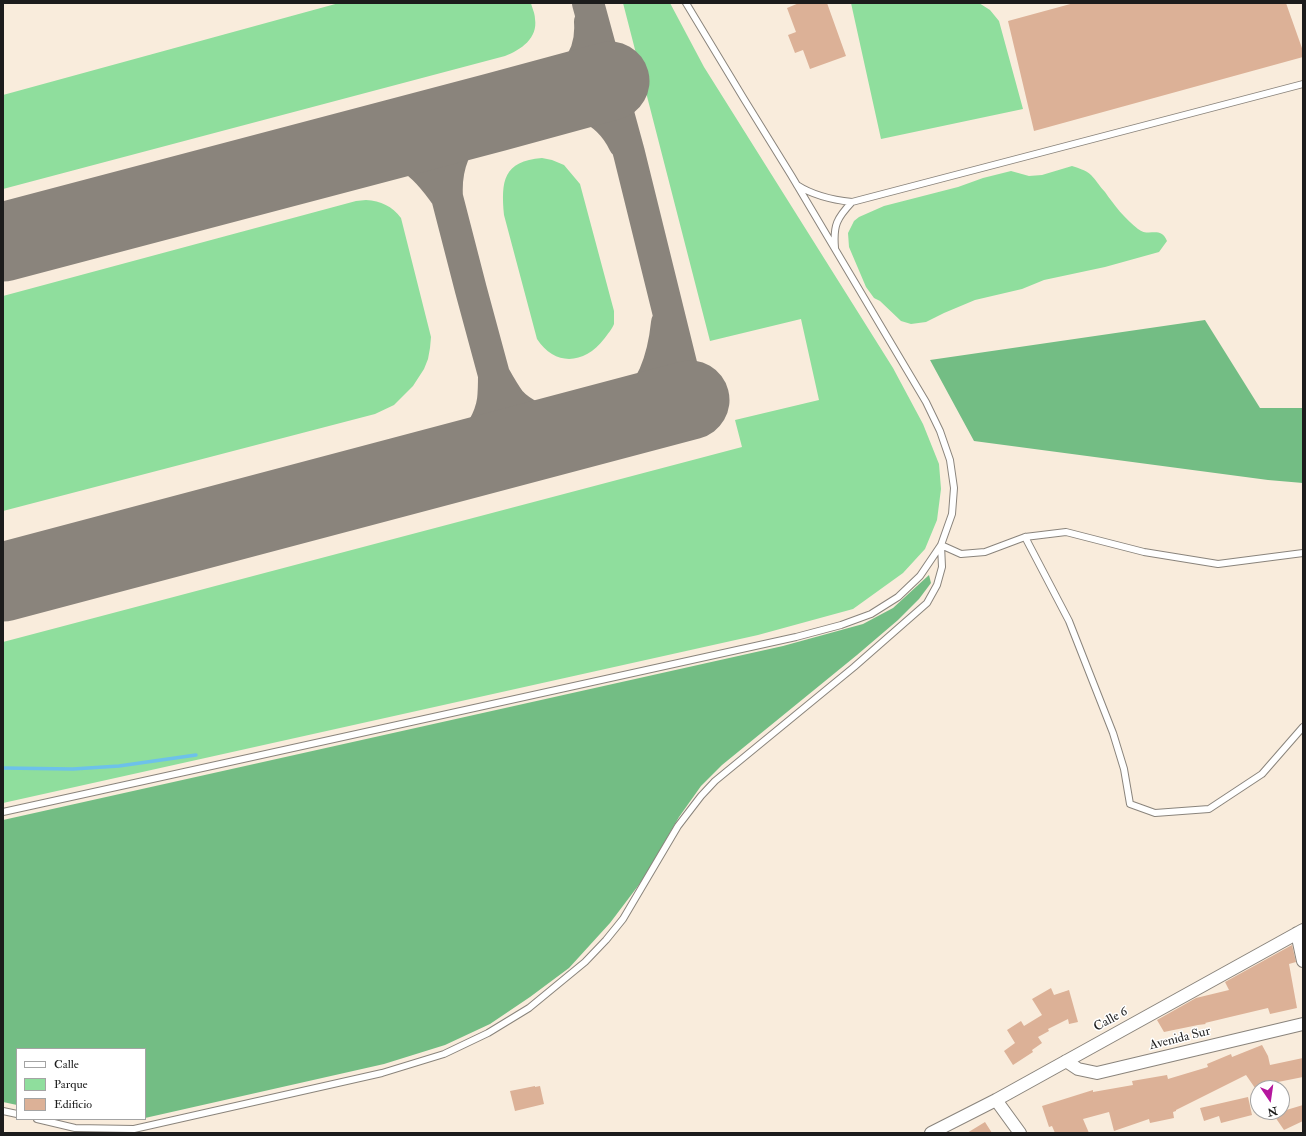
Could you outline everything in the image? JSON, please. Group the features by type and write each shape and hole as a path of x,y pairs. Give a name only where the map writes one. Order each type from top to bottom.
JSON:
{"street":[{"path":"1300,932 1303,961"},
{"name":"Calle 6","path":"931,1133 996,1100 1300,932"},
{"name":"Avenida Sur","path":"1066,1061 1078,1069 1097,1073 1303,1024"},
{"path":"996,1100 1020,1133"}],"lane":[{"path":"3,812 780,640 841,625 871,614 898,597 920,576 941,546 952,514 954,488 950,460 943,438 926,402 686,3"},
{"path":"796,184 807,191 828,198 852,202 1303,84"},
{"path":"835,250 835,224 840,214 852,202"},
{"path":"941,546 961,554 985,552 1025,537 1066,532 1144,552 1218,564 1303,553"},
{"path":"1025,537 1069,622 1113,733 1124,769 1130,804 1155,813 1209,809 1262,774 1303,726"},
{"path":"41,1120 75,1128 134,1129 382,1073 444,1054 488,1033 529,1008 580,966 606,940 623,919 678,826 701,796 715,781 854,667 927,603 937,585 942,566 941,546"},
{"path":"3,1111 16,1114"}],"green space":[{"path":"339,3 531,3 535,15 535,26 531,37 522,47 505,56 3,189 3,95"},
{"path":"623,3 670,3 704,67 893,368 923,424 939,464 941,489 937,520 925,549 903,573 853,609 758,635 3,803 3,642 742,447 735,420 819,400 801,319 710,341"},
{"path":"851,3 979,3 990,10 999,21 1023,109 881,139"},
{"path":"542,158 564,165 580,184 614,311 614,324 604,339 588,353 570,359 561,358 552,354 544,348 537,339 504,215 503,192 507,175 512,168 519,163"},
{"path":"1072,166 1089,173 1120,212 1138,229 1146,232 1158,233 1164,236 1167,241 1159,252 1105,267 1044,280 1022,289 975,300 926,322 911,324 901,321 880,301 874,298 866,287 849,247 848,233 854,221 859,217 884,206 958,187 983,178 1011,171 1029,176 1042,175"},
{"path":"366,200 390,207 401,218 431,337 428,359 424,369 413,386 394,405 375,414 3,511 3,296 356,201"},
{"path":"1205,320 1260,408 1303,408 1303,483 1268,480 974,441 930,360"},
{"path":"929,575 931,583 919,599 898,620 722,765 701,786 679,817 644,878 610,923 569,968 490,1024 445,1045 384,1064 146,1118 146,1048 16,1048 16,1105 3,1102 3,820 783,646 863,624 893,608"}],"building":[{"path":"799,3 827,3 846,56 810,69 803,50 795,53 788,35 796,32 787,8"},
{"path":"1074,3 1286,3 1303,51 1303,57 1034,131 1008,21"},
{"path":"1292,945 1296,962 1289,964 1297,1008 1270,1014 1268,1008 1205,1023 1206,1024 1164,1032 1157,1020 1196,998 1229,990 1225,982"},
{"path":"1051,988 1054,995 1069,990 1078,1022 1069,1024 1068,1019 1048,1029 1049,1031 1038,1037 1042,1043 1032,1050 1033,1052 1013,1065 1004,1051 1015,1043 1007,1030 1021,1021 1024,1026 1042,1015 1032,999"},
{"path":"1262,1045 1268,1056 1270,1065 1303,1058 1303,1077 1288,1080 1250,1081 1246,1075 1176,1110 1173,1112 1174,1118 1150,1123 1149,1119 1114,1131 1109,1112 1083,1119 1089,1133 1055,1133 1052,1126 1049,1127 1042,1106 1093,1090 1093,1092 1133,1085 1132,1081 1167,1075 1168,1079 1208,1067 1207,1064 1231,1054 1232,1057"},
{"path":"540,1086 544,1104 515,1111 510,1091"},
{"path":"1248,1097 1250,1116 1221,1123 1219,1116 1204,1121 1200,1108"},
{"path":"1303,1105 1303,1121 1284,1130 1277,1120 1290,1120 1290,1109"},
{"path":"985,1122 992,1133 967,1133"}],"waterway":[{"path":"3,768 73,769 119,766 196,755"}],"taxiway":[{"path":"588,3 629,153 690,400"},
{"path":"532,102 556,88 575,71 587,50 590,37 590,22"},
{"path":"532,102 560,100 586,106 607,120 616,130 624,143"},
{"path":"494,375 447,197 447,186 450,164 458,145 471,128 496,112"},
{"path":"355,149 386,150 409,157 428,173 447,197"},
{"path":"623,418 642,397 649,386 663,350 667,323"},
{"path":"461,460 481,432 489,417 493,400 494,375 510,401 516,407 538,420 570,431"}],"runway":[{"path":"3,242 610,81"},
{"path":"3,582 690,400"}]}
